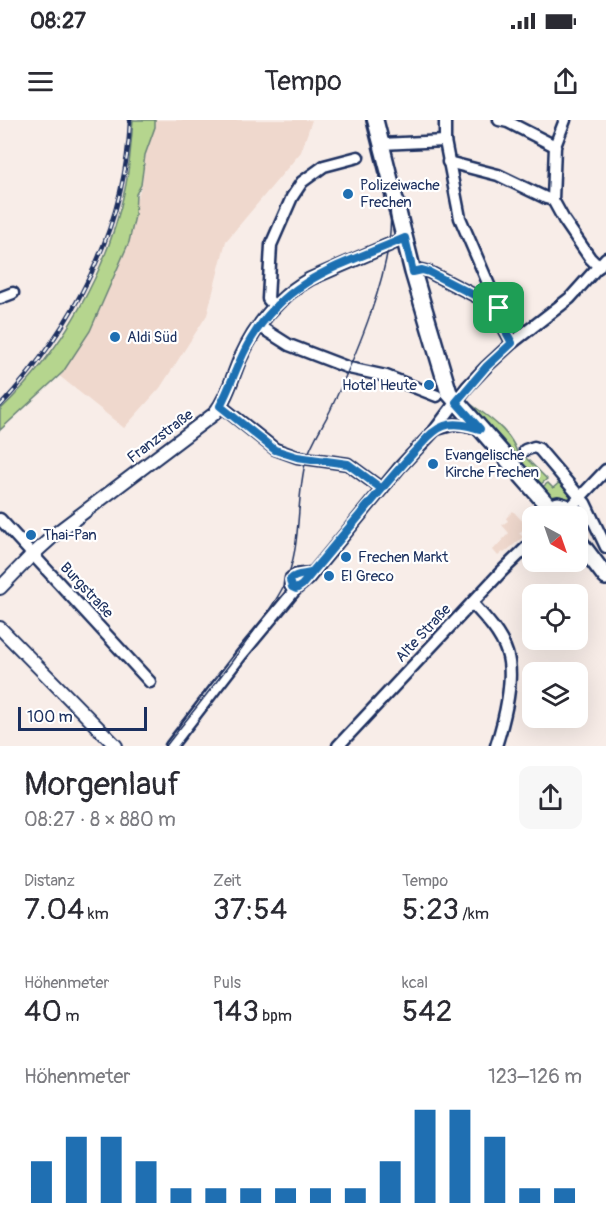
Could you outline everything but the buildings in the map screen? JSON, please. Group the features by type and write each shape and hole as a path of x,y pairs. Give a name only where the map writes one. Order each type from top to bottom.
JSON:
{"main road":[{"path":"375,120 413,272 449,393 543,506"},
{"path":"588,553 606,577"}],"street":[{"path":"445,120 448,162 465,232 512,343"},
{"path":"565,120 555,146 553,200 574,235 599,267"},
{"path":"505,121 555,146"},
{"path":"381,144 445,141"},
{"path":"274,306 268,299 271,245 292,197 302,182 324,166 358,157"},
{"path":"448,162 498,176 553,200"},
{"name":"Franzstraße","path":"0,588 59,531 214,414 220,406 245,350 274,306 310,279 405,238"},
{"path":"171,746 296,589 290,585 291,578 311,573 434,431 486,367 512,343 570,298 606,258"},
{"path":"413,272 422,270 429,272 499,308"},
{"path":"0,298 13,293"},
{"path":"259,326 289,345 349,368 386,376 437,396"},
{"path":"220,406 275,450 297,457 348,464 382,489"},
{"path":"434,431 443,426 455,424 480,429"},
{"path":"525,450 534,447 539,449 585,503 606,547"},
{"path":"574,506 606,470"},
{"name":"Burgstraße","path":"0,519 150,682"},
{"name":"Alte Straße","path":"338,746 522,552"},
{"path":"472,603 495,632 508,655 509,682 496,746"},
{"path":"0,628 116,746"}],"shaded area":[{"path":"149,120 312,120 301,152 226,241 207,315 160,388 124,428 52,370 106,277 142,185"},
{"path":"513,511 522,521 522,530 519,533 522,538 498,556 493,550 509,533 502,525 508,521 506,518"}],"green space":[{"path":"133,120 155,120 155,127 145,155 141,185 136,194 135,216 129,242 90,331 63,372 0,430 0,410 43,362 62,336 79,309 107,251 125,189"},
{"path":"472,405 503,429 514,445 518,462 503,440"},
{"path":"524,456 547,479 540,485 522,464"},
{"path":"562,480 573,494 568,499 551,496 542,487 548,483 553,488"}],"tram line":[{"path":"166,746 268,612 290,570 306,460 340,390 361,339 387,256 390,208 367,120"}],"railway":[{"path":"0,406 51,344 91,274 118,199 126,160 130,120"}],"place":[{"name":"Polizeiwache Frechen","path":"348,194"},
{"name":"Aldi Süd","path":"115,337"},
{"name":"Hotel Heute","path":"429,385"},
{"name":"Evangelische Kirche Frechen","path":"433,464"},
{"name":"Thai-Pan","path":"31,535"},
{"name":"Frechen Markt","path":"346,557"},
{"name":"El Greco","path":"329,576"}],"route":[{"path":"499,308 425,270 413,272 405,238 298,286 274,306 259,326 249,341 220,406 275,450 297,457 348,464 382,489 308,579 299,588 292,587 291,578 311,573 347,531 382,489 400,467 434,431 443,426 455,424 480,429 456,402 467,387 512,343 504,328 499,308"}]}
